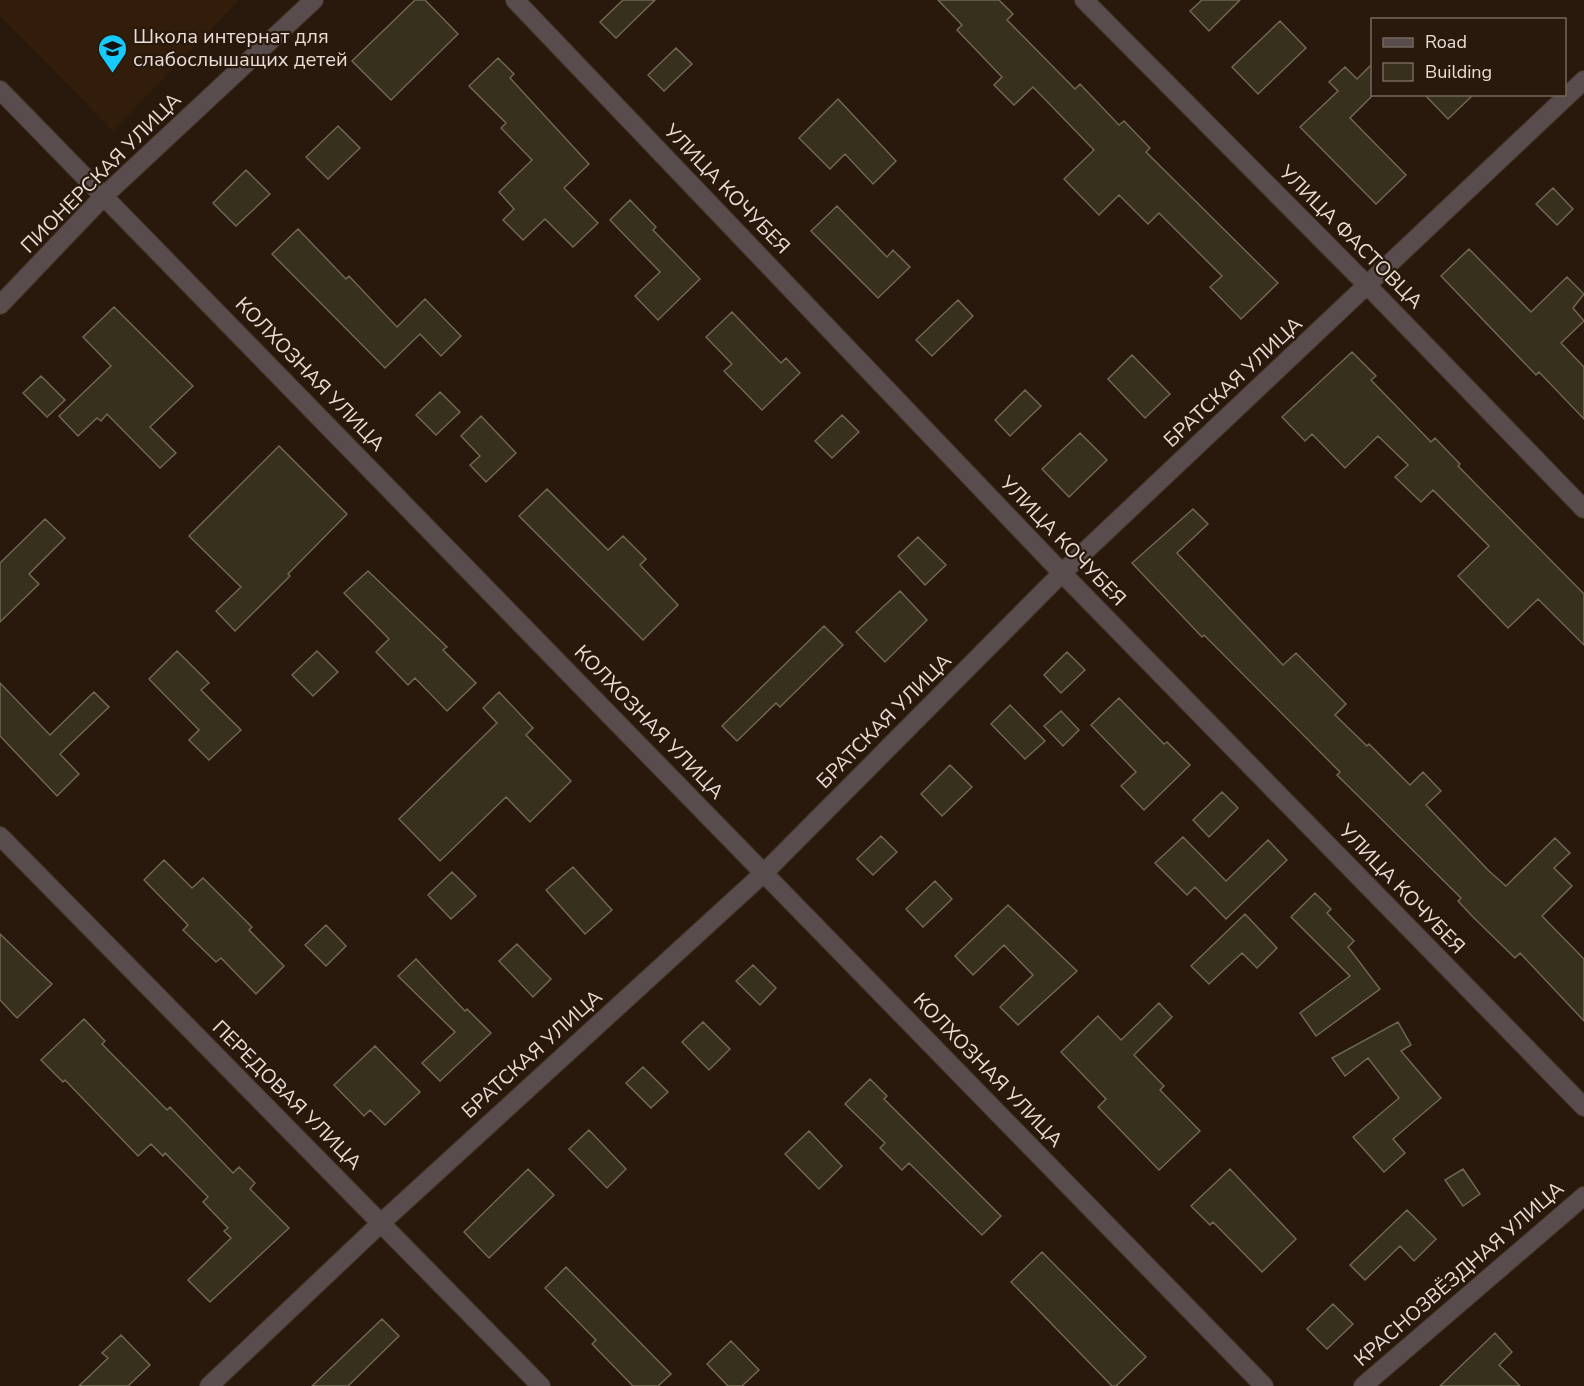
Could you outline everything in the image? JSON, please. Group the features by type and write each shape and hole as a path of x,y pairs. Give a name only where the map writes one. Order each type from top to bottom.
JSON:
{"street":[{"name":"ПИОНЕРСКАЯ УЛИЦА","path":"0,305 104,196 314,0"},
{"name":"УЛИЦА КОЧУБЕЯ","path":"515,0 1062,573 1584,1107"},
{"name":"УЛИЦА ФАСТОВЦА","path":"1084,0 1368,286 1584,509"},
{"name":"БРАТСКАЯ УЛИЦА","path":"209,1386 381,1223 765,873 1062,573 1584,80"},
{"name":"КОЛХОЗНАЯ УЛИЦА","path":"0,90 1264,1386"},
{"name":"ПЕРЕДОВАЯ УЛИЦА","path":"0,836 541,1386"},
{"name":"КРАСНОЗВЁЗДНАЯ УЛИЦА","path":"1363,1386 1584,1196"}],"shaded area":[{"name":"Школа интернат для слабослышащих детей","path":"0,0 239,0 113,131 0,16"}],"building":[{"path":"415,0 425,0 458,34 391,100 352,61"},
{"path":"623,0 655,0 616,38 600,22"},
{"path":"938,0 999,0 1013,14 1007,20 1075,89 1080,84 1119,125 1124,121 1150,148 1146,152 1278,283 1241,319 1210,287 1222,276 1159,213 1148,224 1119,195 1099,215 1064,179 1094,150 1033,87 1014,105 994,85 1002,77 957,30 962,25"},
{"path":"1202,0 1240,0 1209,31 1190,11"},
{"path":"1280,21 1306,48 1258,94 1232,67"},
{"path":"676,48 692,64 664,91 648,75"},
{"path":"498,58 514,74 510,78 589,164 564,188 598,223 573,247 545,219 523,240 503,220 514,209 499,192 532,160 501,128 506,123 469,86"},
{"path":"1371,65 1372,96 1350,118 1406,175 1376,204 1300,127 1338,91 1329,82 1345,67 1357,79"},
{"path":"1426,96 1472,96 1448,119"},
{"path":"838,99 896,161 873,184 845,154 830,169 799,138"},
{"path":"338,126 360,148 328,179 306,157"},
{"path":"246,170 270,194 236,226 213,203"},
{"path":"1553,188 1573,209 1557,225 1536,204"},
{"path":"630,200 656,227 653,230 700,279 658,320 635,296 660,272 610,220"},
{"path":"837,206 887,257 893,250 910,267 878,298 811,231"},
{"path":"298,229 346,279 349,276 397,327 425,299 461,336 441,356 420,334 385,368 272,254"},
{"path":"1469,249 1531,312 1567,277 1584,294 1573,308 1584,321 1561,343 1584,367 1584,419 1539,372 1536,375 1441,276"},
{"path":"958,300 973,316 932,356 916,340"},
{"path":"114,307 193,386 150,427 176,453 160,468 107,414 101,421 97,418 78,436 59,416 111,366 83,337"},
{"path":"732,312 781,363 786,358 800,373 762,410 724,371 732,364 706,337"},
{"path":"1352,352 1376,376 1371,380 1431,442 1435,438 1460,464 1458,466 1584,594 1584,645 1538,599 1508,628 1458,576 1489,546 1433,490 1421,502 1395,477 1408,465 1378,436 1345,468 1312,434 1305,441 1282,417"},
{"path":"1132,355 1170,394 1145,418 1108,379"},
{"path":"41,376 65,400 47,417 23,393"},
{"path":"1025,390 1041,406 1010,436 995,420"},
{"path":"440,392 460,412 436,435 416,415"},
{"path":"842,415 859,432 832,458 815,441"},
{"path":"481,416 516,453 486,482 470,465 480,456 461,436"},
{"path":"1080,433 1107,460 1069,497 1042,469"},
{"path":"279,446 347,514 235,631 216,611 241,587 189,536"},
{"path":"547,489 608,550 623,536 646,559 640,565 678,605 643,640 519,516"},
{"path":"1193,509 1208,524 1177,553 1283,665 1296,653 1346,704 1335,715 1367,746 1369,744 1410,785 1423,772 1441,791 1426,805 1489,871 1506,886 1555,838 1570,853 1554,868 1572,886 1542,916 1584,959 1584,1021 1520,953 1515,958 1473,917 1458,901 1461,898 1337,775 1340,772 1204,635 1202,637 1132,563"},
{"path":"45,519 65,538 29,574 39,584 0,622 0,563"},
{"path":"918,537 946,565 925,585 898,556"},
{"path":"368,571 447,647 443,650 476,683 447,711 415,678 408,685 376,652 389,639 344,593"},
{"path":"900,591 927,620 885,662 856,632"},
{"path":"824,626 843,645 780,707 776,703 737,741 722,726"},
{"path":"177,651 209,683 201,690 241,730 209,760 189,740 199,730 149,679"},
{"path":"317,651 338,672 313,696 292,675"},
{"path":"1067,652 1085,670 1061,693 1044,675"},
{"path":"0,683 50,735 94,692 109,707 60,754 79,774 57,796 0,736"},
{"path":"499,692 533,728 526,735 571,781 530,822 506,797 440,861 399,819 497,723 483,708"},
{"path":"1119,698 1164,744 1167,742 1190,765 1144,810 1121,786 1136,772 1091,725"},
{"path":"1010,705 1045,741 1025,759 991,724"},
{"path":"1061,711 1079,730 1063,746 1044,726"},
{"path":"950,765 972,787 942,816 921,794"},
{"path":"1222,792 1238,808 1209,837 1193,820"},
{"path":"881,836 897,852 873,875 857,859"},
{"path":"1183,837 1226,881 1268,840 1287,860 1226,919 1195,887 1187,895 1155,863"},
{"path":"164,860 192,888 203,878 252,927 249,930 284,966 256,994 221,958 216,962 183,930 188,925 144,880"},
{"path":"573,867 612,910 585,934 546,890"},
{"path":"452,872 476,896 451,919 428,895"},
{"path":"935,881 952,899 923,927 906,909"},
{"path":"1315,893 1331,909 1327,913 1354,941 1348,947 1380,989 1316,1036 1300,1013 1350,976 1291,917"},
{"path":"1008,905 1077,971 1018,1025 1000,1007 1033,975 1004,945 973,975 955,956"},
{"path":"1245,914 1277,948 1257,968 1242,953 1209,984 1191,966"},
{"path":"326,925 346,946 326,966 305,945"},
{"path":"0,934 52,984 17,1018 0,1000"},
{"path":"517,944 551,979 533,997 499,961"},
{"path":"416,959 465,1011 467,1009 491,1033 440,1081 422,1063 455,1032 398,976"},
{"path":"753,965 776,988 760,1005 736,981"},
{"path":"1159,1003 1172,1017 1134,1055 1164,1086 1160,1090 1200,1131 1159,1170 1098,1107 1106,1099 1061,1052 1098,1016 1121,1040"},
{"path":"84,1019 105,1041 102,1044 167,1110 170,1107 233,1173 239,1167 255,1183 250,1189 289,1228 210,1302 188,1280 231,1238 224,1231 228,1228 203,1202 208,1197 165,1153 163,1156 151,1144 138,1156 65,1080 63,1082 41,1060"},
{"path":"703,1022 730,1049 709,1070 682,1042"},
{"path":"1398,1022 1411,1045 1401,1051 1441,1098 1393,1139 1405,1153 1384,1172 1353,1137 1399,1098 1368,1058 1345,1076 1332,1058"},
{"path":"375,1046 420,1092 385,1125 370,1110 364,1116 334,1085"},
{"path":"643,1067 668,1092 651,1108 626,1083"},
{"path":"870,1079 887,1096 884,1099 1001,1216 982,1235 909,1163 902,1170 880,1148 885,1143 845,1104"},
{"path":"589,1130 626,1169 607,1188 569,1149"},
{"path":"809,1131 842,1166 819,1189 785,1154"},
{"path":"528,1169 554,1195 489,1258 464,1232"},
{"path":"1230,1169 1296,1239 1262,1272 1213,1222 1210,1225 1191,1206"},
{"path":"1463,1169 1480,1194 1463,1206 1445,1180"},
{"path":"1407,1210 1436,1239 1414,1261 1400,1246 1365,1280 1350,1265"},
{"path":"1042,1252 1146,1357 1116,1386 1112,1386 1011,1282"},
{"path":"566,1267 671,1374 658,1386 633,1386 592,1344 596,1340 545,1288"},
{"path":"1333,1304 1353,1324 1327,1349 1307,1329"},
{"path":"382,1319 399,1336 348,1386 312,1386"},
{"path":"1495,1333 1512,1352 1499,1365 1520,1386 1440,1386"},
{"path":"121,1335 150,1365 128,1386 79,1386 108,1358 102,1353"},
{"path":"731,1341 759,1370 742,1386 728,1386 707,1364"}],"place":[{"name":"Школа интернат для слабослышащих детей","path":"112,74"}]}
